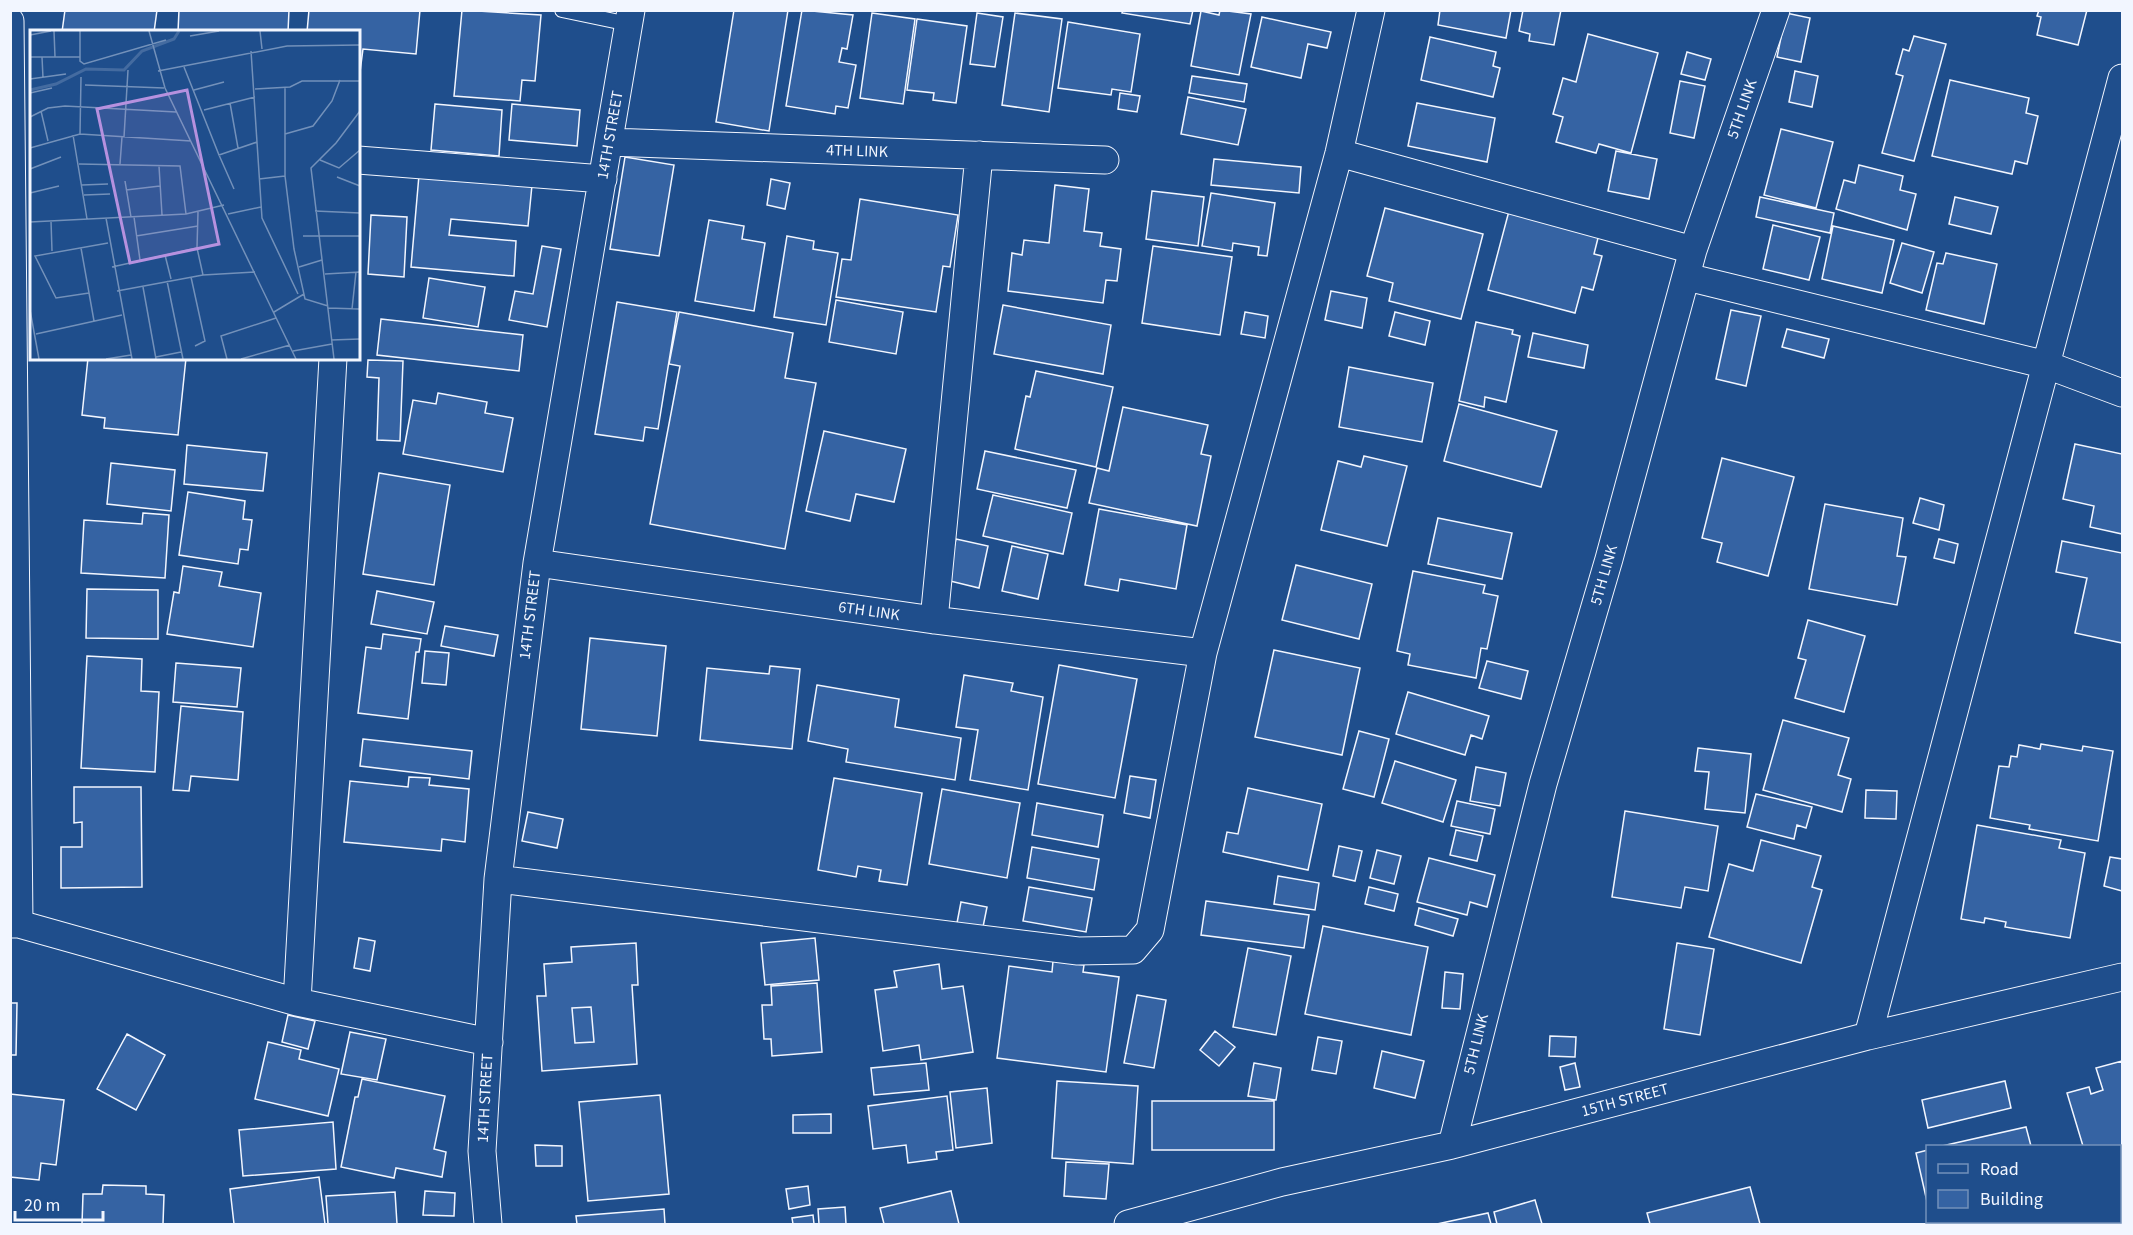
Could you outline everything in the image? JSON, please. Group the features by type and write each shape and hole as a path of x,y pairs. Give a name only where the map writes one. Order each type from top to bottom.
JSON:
{"street":[{"path":"498,879 1078,951 1133,950 1150,930 1203,653 1339,153 1371,10"},
{"name":"5TH LINK","path":"1452,1145 1543,784 1693,250 1776,10"},
{"name":"14TH STREET","path":"488,1224 482,1151 498,879 537,563 630,17"},
{"path":"10,21 22,147 12,484 15,924 297,1002 489,1042"},
{"path":"1868,1036 2122,78"},
{"name":"4TH LINK","path":"609,142 1105,160"},
{"path":"1339,153 1693,250"},
{"path":"934,620 979,155"},
{"path":"360,160 603,179"},
{"path":"1687,277 2047,365 2122,393"},
{"path":"297,1002 333,360"},
{"name":"6TH LINK","path":"537,563 934,620 1203,653"},
{"name":"15TH STREET","path":"1128,1224 1282,1182 1452,1145 1868,1036 2122,977"}],"lane":[{"path":"562,10 630,17"}],"building":[{"path":"65,10 157,10 154,30 62,30"},
{"path":"179,10 289,10 288,30 178,30"},
{"path":"309,10 420,10 416,54 363,49 360,72 360,30 307,30"},
{"path":"462,10 541,15 535,81 522,80 520,101 454,96"},
{"path":"734,10 788,10 769,131 716,122"},
{"path":"802,10 853,15 847,49 842,48 839,62 856,65 848,108 836,106 835,114 786,106"},
{"path":"1123,10 1193,10 1190,24 1122,13"},
{"path":"1220,10 1251,14 1239,75 1191,66 1201,11 1219,15"},
{"path":"1440,10 1511,10 1506,38 1438,25"},
{"path":"1523,10 1561,10 1554,45 1529,41 1530,34 1519,31"},
{"path":"2039,10 2087,10 2078,45 2037,35 2041,17 2037,16"},
{"path":"872,13 915,19 903,104 860,98"},
{"path":"977,13 1003,17 995,67 970,64"},
{"path":"1015,13 1062,19 1049,112 1002,105"},
{"path":"1786,13 1810,18 1801,62 1777,57"},
{"path":"1262,17 1331,32 1327,48 1308,44 1301,78 1251,67"},
{"path":"917,19 967,26 956,103 933,100 934,93 907,90"},
{"path":"1068,22 1140,34 1131,92 1112,89 1111,95 1058,88"},
{"path":"1588,34 1658,53 1631,153 1599,144 1596,153 1556,142 1563,117 1553,114 1563,78 1576,82"},
{"path":"1914,36 1946,44 1914,161 1882,153 1903,76 1896,74 1903,49 1909,51"},
{"path":"1430,37 1496,52 1493,66 1500,68 1493,97 1421,80"},
{"path":"1687,52 1711,59 1705,80 1681,74"},
{"path":"1795,71 1818,76 1812,107 1789,102"},
{"path":"1192,76 1247,84 1244,102 1189,93"},
{"path":"1950,80 2029,98 2026,113 2038,116 2027,164 2015,161 2012,174 1932,156"},
{"path":"1680,81 1705,86 1694,138 1670,133"},
{"path":"1120,93 1140,96 1137,112 1118,109"},
{"path":"1188,97 1246,109 1238,145 1181,134"},
{"path":"1417,103 1495,118 1487,162 1408,146"},
{"path":"435,104 502,110 499,156 431,150"},
{"path":"512,104 580,110 577,146 509,140"},
{"path":"1781,129 1833,142 1816,208 1764,195"},
{"path":"1616,151 1657,159 1649,199 1608,191"},
{"path":"625,157 674,165 659,256 610,249"},
{"path":"1214,159 1301,167 1299,193 1211,185"},
{"path":"1859,165 1903,176 1900,190 1916,194 1907,230 1836,209 1844,180 1855,183"},
{"path":"419,175 532,185 528,226 451,219 449,235 516,241 514,276 411,267"},
{"path":"771,179 790,183 785,209 767,205"},
{"path":"1055,185 1089,189 1084,231 1102,233 1100,246 1121,249 1117,281 1106,280 1103,303 1008,291 1012,253 1022,255 1024,240 1049,243"},
{"path":"1152,191 1204,197 1198,246 1146,239"},
{"path":"1211,193 1275,203 1267,256 1258,255 1259,247 1233,243 1232,251 1202,246"},
{"path":"1760,197 1834,213 1830,233 1756,217"},
{"path":"1955,197 1998,207 1991,234 1949,224"},
{"path":"860,199 958,215 950,267 943,266 936,312 836,297 842,259 851,260"},
{"path":"1385,208 1483,234 1461,319 1389,301 1393,283 1367,276"},
{"path":"1509,211 1599,234 1594,254 1602,256 1593,290 1582,287 1575,313 1488,290"},
{"path":"371,215 407,217 404,277 368,274"},
{"path":"709,220 744,226 742,239 765,243 754,311 695,301"},
{"path":"1773,225 1820,237 1809,280 1763,269"},
{"path":"1833,226 1894,240 1882,293 1822,279"},
{"path":"787,236 814,241 813,249 838,253 826,325 774,317"},
{"path":"1902,243 1934,252 1922,293 1890,283"},
{"path":"542,246 561,249 547,327 509,320 515,291 533,294"},
{"path":"1153,246 1232,257 1220,335 1142,323"},
{"path":"1946,253 1997,264 1984,324 1926,310 1937,263 1943,264"},
{"path":"429,278 485,287 478,327 423,318"},
{"path":"1331,291 1367,298 1362,328 1325,320"},
{"path":"836,300 903,312 896,354 829,342"},
{"path":"617,302 677,312 658,429 645,427 643,441 595,434"},
{"path":"1003,305 1111,325 1103,374 994,354"},
{"path":"1731,310 1761,316 1746,386 1716,379"},
{"path":"679,312 793,333 785,378 816,383 785,549 650,524 680,366 669,364"},
{"path":"1245,312 1268,316 1265,338 1241,334"},
{"path":"1395,312 1430,321 1425,345 1389,336"},
{"path":"381,319 523,335 519,371 377,355"},
{"path":"1476,322 1513,330 1512,334 1520,336 1506,402 1485,397 1484,407 1459,401"},
{"path":"1787,329 1829,339 1824,358 1782,347"},
{"path":"1533,333 1588,345 1584,368 1528,357"},
{"path":"88,360 186,360 178,435 104,428 105,418 82,415"},
{"path":"368,360 403,361 400,441 377,440 379,378 367,377"},
{"path":"1349,367 1433,383 1422,442 1339,427"},
{"path":"1036,371 1113,387 1096,467 1015,449 1026,396 1030,397"},
{"path":"438,393 487,402 485,413 513,418 503,472 403,454 413,400 436,404"},
{"path":"1459,404 1557,431 1541,487 1444,461"},
{"path":"1123,407 1208,425 1201,454 1211,456 1197,526 1089,503 1097,468 1109,471"},
{"path":"824,431 906,449 894,502 856,494 850,521 806,511"},
{"path":"2075,444 2122,454 2122,534 2090,527 2094,506 2063,499"},
{"path":"187,445 267,453 263,491 184,484"},
{"path":"985,451 1076,470 1067,508 977,489"},
{"path":"1364,456 1407,466 1387,546 1321,530 1338,461 1361,467"},
{"path":"1722,458 1794,477 1768,576 1717,562 1722,543 1702,538"},
{"path":"111,463 175,470 171,511 107,504"},
{"path":"379,473 450,485 434,585 363,574"},
{"path":"188,492 245,501 243,519 252,520 248,550 240,549 238,564 179,555"},
{"path":"993,495 1072,513 1063,554 983,536"},
{"path":"1920,498 1944,505 1939,530 1913,523"},
{"path":"1825,504 1903,518 1897,556 1906,557 1897,605 1809,589"},
{"path":"1099,509 1187,525 1176,589 1120,579 1118,591 1085,585"},
{"path":"143,513 169,515 165,578 81,573 84,520 142,524"},
{"path":"1438,518 1512,533 1502,579 1428,564"},
{"path":"956,539 988,546 979,588 946,580"},
{"path":"1939,539 1958,544 1954,563 1934,558"},
{"path":"2062,541 2122,553 2122,643 2075,633 2087,578 2056,572"},
{"path":"1012,546 1048,554 1038,599 1002,591"},
{"path":"1296,565 1372,584 1359,639 1282,620"},
{"path":"183,566 222,572 219,586 261,593 253,647 167,634 174,592 179,593"},
{"path":"1413,571 1485,585 1483,593 1498,596 1487,649 1481,648 1476,678 1408,665 1410,654 1397,651"},
{"path":"87,589 158,590 158,639 86,638"},
{"path":"377,591 434,602 427,634 371,624"},
{"path":"1808,620 1865,636 1844,712 1795,698 1806,660 1798,658"},
{"path":"445,626 498,635 494,656 441,646"},
{"path":"383,634 421,639 419,652 416,652 408,719 358,713 366,647 381,649"},
{"path":"590,638 666,646 657,736 581,729"},
{"path":"1274,650 1360,668 1342,755 1255,737"},
{"path":"425,651 449,653 446,685 422,683"},
{"path":"87,656 142,659 141,691 159,692 155,772 81,768"},
{"path":"1487,661 1528,671 1521,699 1479,688"},
{"path":"176,663 241,668 237,707 173,702"},
{"path":"1059,665 1137,679 1115,798 1038,784"},
{"path":"770,666 800,669 792,749 700,740 707,668 769,674"},
{"path":"964,675 1013,683 1011,691 1043,697 1028,790 970,780 978,730 956,727"},
{"path":"817,685 899,699 895,727 961,738 955,780 846,762 848,749 808,741"},
{"path":"1408,692 1489,716 1482,739 1471,735 1465,755 1396,734"},
{"path":"181,706 243,712 238,780 191,776 189,791 173,790"},
{"path":"1783,720 1849,738 1838,775 1851,779 1842,812 1763,790"},
{"path":"1359,731 1389,739 1374,797 1343,789"},
{"path":"363,739 472,751 469,779 360,766"},
{"path":"2041,744 2082,751 2083,746 2113,751 2098,841 2029,829 2030,825 1990,818 1999,766 2009,767 2011,756 2017,757 2019,745 2040,749"},
{"path":"1698,748 1751,754 1745,813 1705,809 1709,772 1695,771"},
{"path":"1395,761 1456,780 1443,822 1382,803"},
{"path":"1476,767 1506,773 1500,806 1470,801"},
{"path":"1130,776 1156,780 1150,818 1124,813"},
{"path":"409,777 430,778 429,785 469,789 465,842 442,839 441,851 344,842 350,781 408,787"},
{"path":"834,778 922,793 907,885 879,881 881,870 858,866 856,877 818,870"},
{"path":"74,787 141,787 142,887 61,888 61,847 82,847 82,822 74,823"},
{"path":"1248,788 1322,804 1308,870 1223,852 1227,832 1238,834"},
{"path":"942,789 1020,803 1007,878 929,864"},
{"path":"1866,790 1897,791 1896,819 1865,818"},
{"path":"1756,794 1812,807 1806,828 1797,825 1794,839 1747,827"},
{"path":"1457,801 1495,809 1490,834 1451,826"},
{"path":"1037,803 1103,815 1098,847 1032,835"},
{"path":"1625,811 1718,826 1708,891 1685,887 1681,908 1612,897"},
{"path":"528,812 563,819 557,848 522,841"},
{"path":"1977,825 2061,840 2059,848 2085,853 2070,938 2005,927 2006,922 1985,918 1984,923 1961,919"},
{"path":"1456,830 1483,836 1477,861 1450,855"},
{"path":"1761,840 1821,856 1812,887 1822,890 1801,963 1709,937 1729,864 1753,871"},
{"path":"1339,846 1362,851 1355,881 1333,876"},
{"path":"1032,847 1099,859 1094,890 1027,878"},
{"path":"1377,850 1401,856 1394,884 1370,878"},
{"path":"2110,857 2122,859 2122,891 2104,886"},
{"path":"1429,858 1495,875 1487,907 1470,902 1467,915 1417,902"},
{"path":"1278,876 1319,883 1315,910 1274,904"},
{"path":"1029,887 1092,898 1086,932 1023,921"},
{"path":"1369,887 1398,894 1394,911 1365,904"},
{"path":"1206,901 1309,915 1304,948 1201,935"},
{"path":"961,902 987,907 983,927 957,923"},
{"path":"1419,908 1458,919 1453,936 1415,925"},
{"path":"1323,926 1428,947 1411,1035 1305,1014"},
{"path":"359,938 375,941 370,971 354,968"},
{"path":"815,938 819,980 765,985 761,943"},
{"path":"636,943 638,985 632,985 637,1064 542,1071 537,996 546,996 544,964 572,962 571,947","holes":["591,1007 594,1042 575,1043 572,1008"]},
{"path":"1677,943 1714,949 1700,1035 1664,1029"},
{"path":"1248,948 1291,956 1276,1035 1233,1027"},
{"path":"1053,961 1084,965 1083,972 1119,977 1106,1072 997,1058 1009,966 1052,972"},
{"path":"939,964 942,989 963,986 973,1052 921,1060 919,1045 883,1051 875,990 897,987 894,971"},
{"path":"1445,972 1463,974 1460,1009 1442,1008"},
{"path":"817,983 822,1052 772,1056 771,1039 764,1039 762,1005 772,1005 771,986"},
{"path":"1137,995 1166,1000 1154,1068 1124,1063"},
{"path":"10,1003 17,1003 16,1055 10,1055"},
{"path":"591,1007 594,1042 575,1043 572,1008"},
{"path":"288,1015 315,1021 308,1049 282,1042"},
{"path":"1215,1031 1235,1047 1219,1066 1200,1050"},
{"path":"350,1032 386,1039 377,1080 341,1074"},
{"path":"127,1034 165,1055 136,1110 97,1089"},
{"path":"1550,1036 1576,1037 1575,1057 1549,1056"},
{"path":"1318,1037 1342,1041 1336,1074 1312,1070"},
{"path":"268,1042 301,1050 299,1059 339,1069 328,1116 255,1099"},
{"path":"1382,1051 1424,1061 1415,1098 1374,1088"},
{"path":"2122,1061 2121,1156 2121,1145 2083,1145 2067,1093 2089,1087 2091,1094 2103,1090 2096,1068"},
{"path":"926,1063 929,1090 874,1095 871,1068"},
{"path":"1254,1063 1281,1068 1276,1100 1248,1096"},
{"path":"1575,1063 1580,1087 1565,1090 1560,1067"},
{"path":"362,1079 445,1096 434,1149 446,1152 442,1177 396,1168 394,1178 341,1167 355,1097 358,1097"},
{"path":"1057,1081 1138,1086 1133,1164 1052,1158"},
{"path":"2005,1081 2011,1108 1928,1128 1922,1100"},
{"path":"987,1088 992,1143 956,1148 950,1092"},
{"path":"10,1094 64,1100 56,1165 41,1163 39,1180 10,1177"},
{"path":"660,1095 669,1194 588,1201 579,1102"},
{"path":"947,1096 953,1150 936,1152 937,1159 908,1163 906,1145 873,1149 868,1106"},
{"path":"1152,1101 1274,1101 1274,1150 1152,1150"},
{"path":"831,1114 831,1133 793,1133 793,1115"},
{"path":"333,1122 336,1169 243,1176 239,1130"},
{"path":"2026,1127 2031,1145 1946,1145"},
{"path":"535,1145 562,1146 562,1166 536,1166"},
{"path":"1926,1150 1926,1197 1916,1153"},
{"path":"1066,1162 1109,1164 1106,1199 1064,1196"},
{"path":"319,1177 325,1224 234,1224 230,1189"},
{"path":"103,1185 146,1186 146,1194 164,1195 163,1224 82,1224 83,1194 102,1194"},
{"path":"808,1186 810,1205 789,1209 786,1189"},
{"path":"1750,1187 1760,1224 1650,1224 1647,1213"},
{"path":"425,1191 455,1193 454,1216 423,1215"},
{"path":"951,1191 959,1224 884,1224 880,1208"},
{"path":"395,1192 397,1224 328,1224 326,1196"},
{"path":"1535,1200 1542,1224 1497,1224 1494,1212"},
{"path":"845,1207 846,1224 819,1224 818,1209"},
{"path":"664,1209 665,1224 577,1224 576,1216"},
{"path":"1488,1213 1491,1224 1437,1224"},
{"path":"813,1215 814,1224 793,1224 792,1218"},
{"path":"2048,1223 2049,1224 1989,1224"}]}
